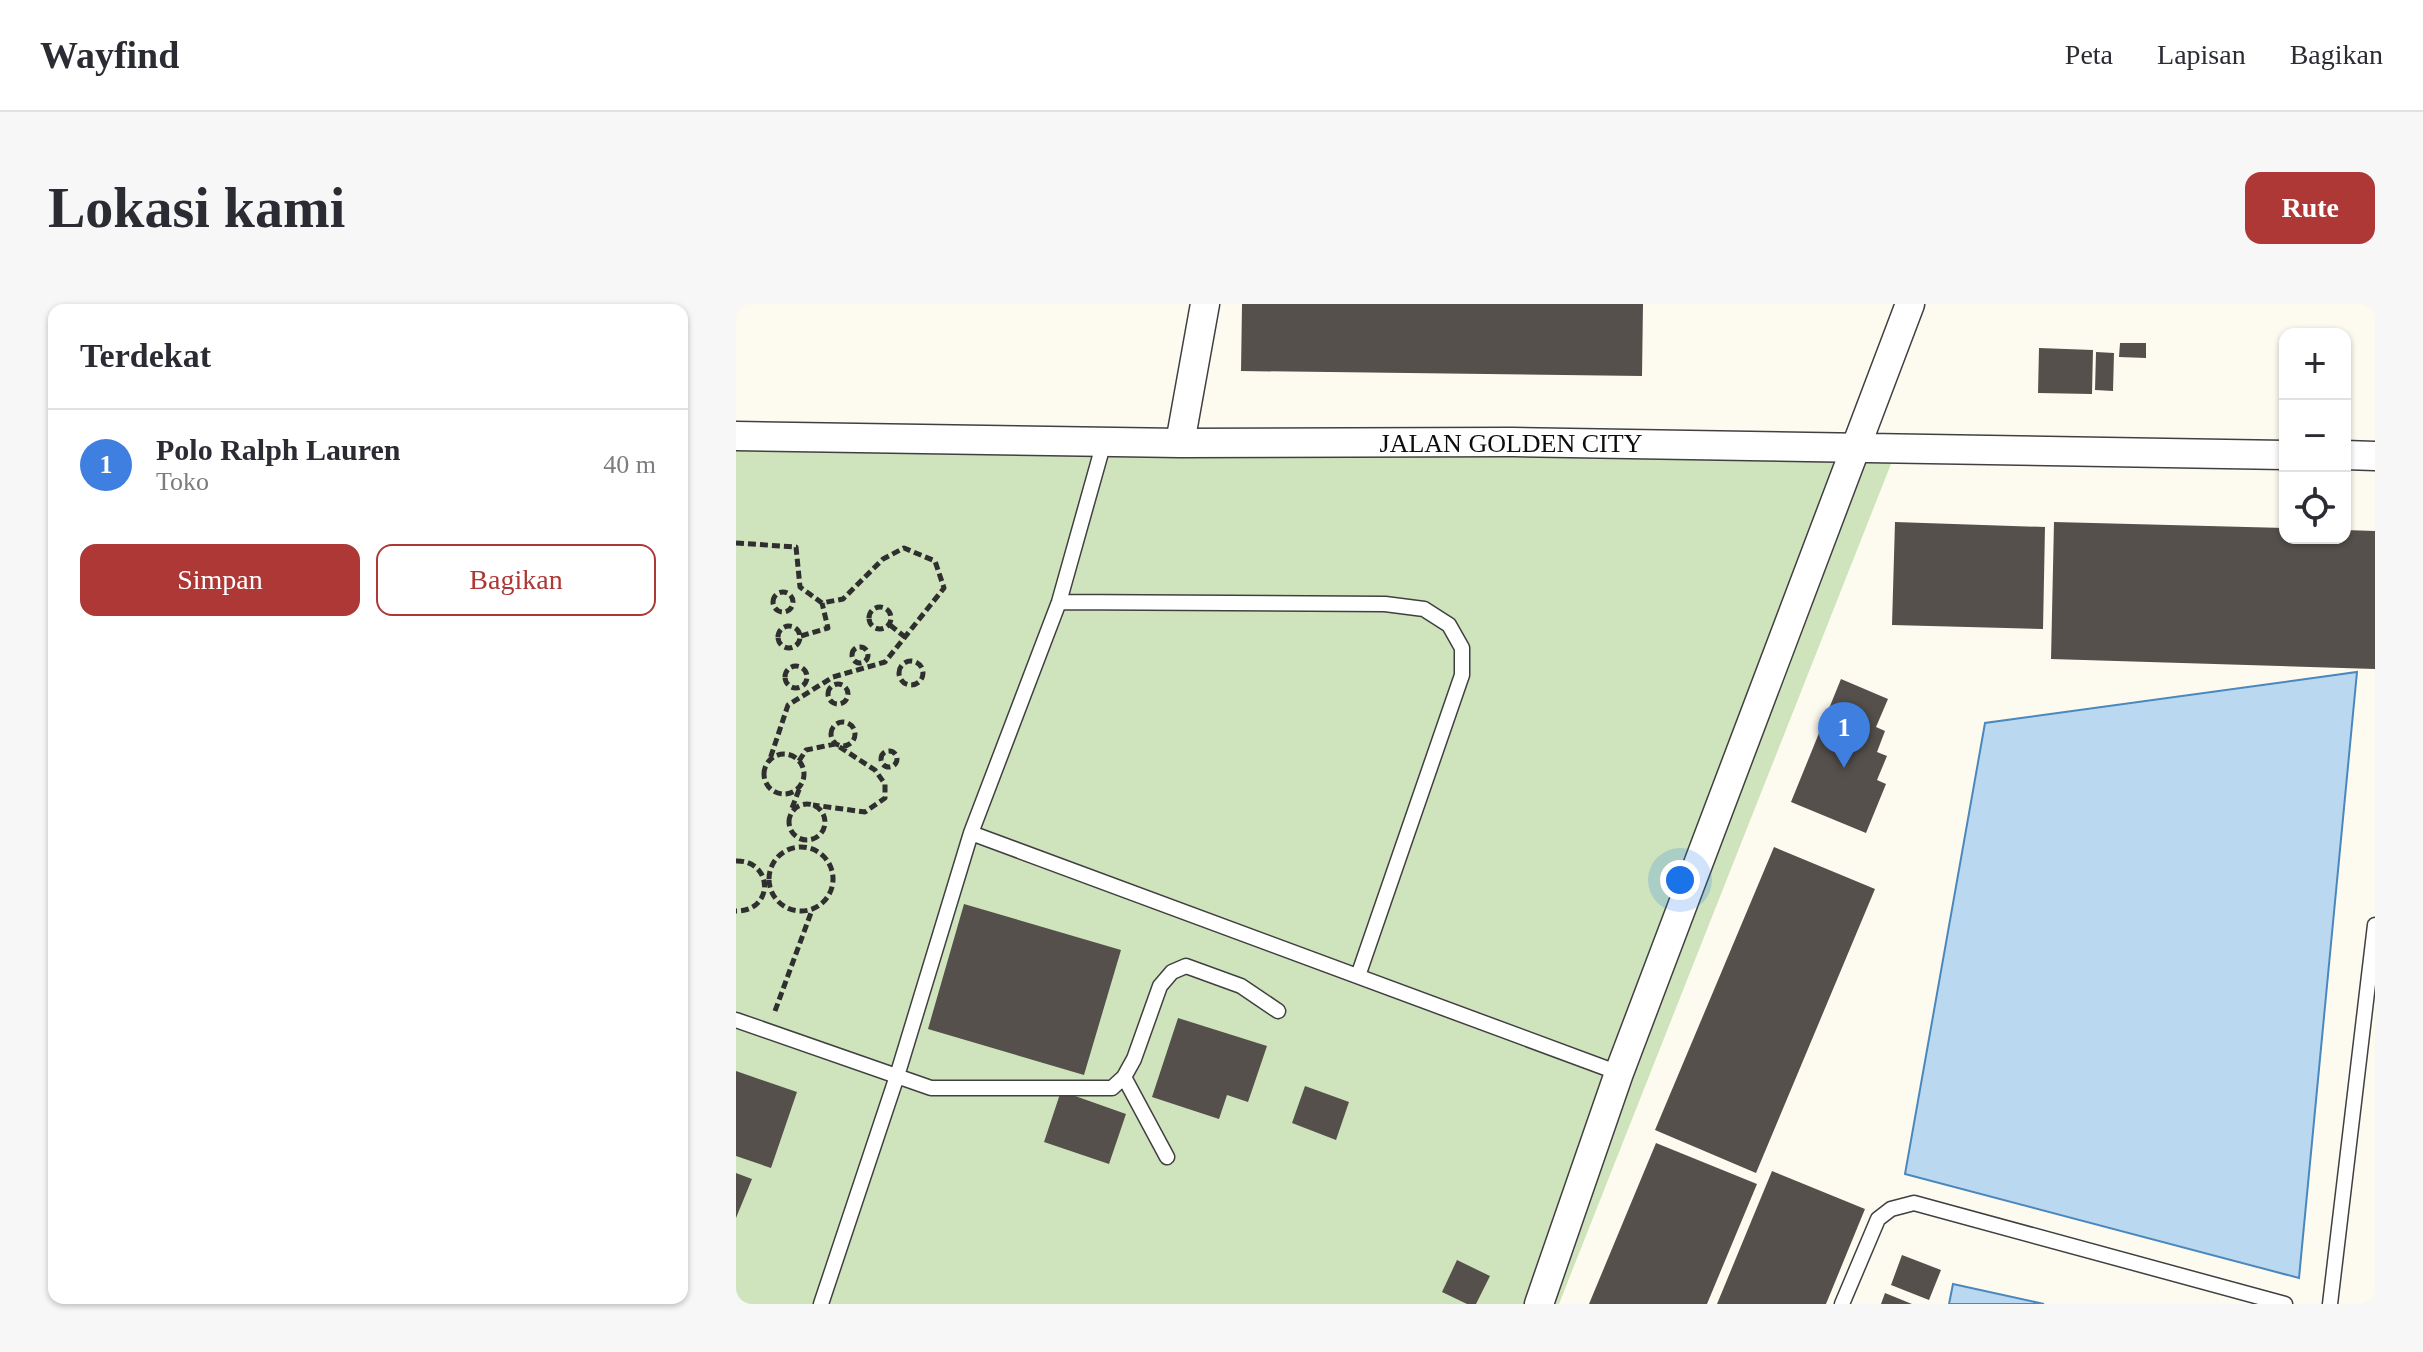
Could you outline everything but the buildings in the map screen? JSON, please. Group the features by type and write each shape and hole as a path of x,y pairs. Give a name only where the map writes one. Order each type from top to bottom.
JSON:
{"street":[{"path":"1180,443 1205,304"},
{"path":"1539,1304 1619,1073 1910,304"},
{"name":"JALAN GOLDEN CITY","path":"736,436 1180,443 1512,442 2279,455"},
{"path":"2351,455 2375,456"}],"lane":[{"path":"821,1304 897,1076 971,833 1059,602 1104,442"},
{"path":"1059,602 1385,604 1424,609 1449,625 1462,648 1462,675 1358,976"},
{"path":"971,833 1619,1073"},
{"path":"2330,1304 2375,925"},
{"path":"736,1020 931,1088 1062,1089 1112,1088 1124,1077 1134,1059 1160,986 1172,972 1186,966 1241,986 1278,1011"},
{"path":"1124,1077 1167,1157"},
{"path":"1842,1304 1878,1219 1891,1209 1914,1203 2285,1304"}],"path":[{"path":"736,543 796,547 800,587 792,597 790,610 784,613 775,608 773,599 777,594 787,593 792,597"},
{"path":"802,782 795,791 782,794 770,788 764,777 788,705 829,679 885,662 944,588 935,561 904,548 883,559 843,599 822,603"},
{"path":"800,587 822,603 828,628 801,636 796,646 789,649 780,643 778,636 781,629 788,625 798,629 801,636"},
{"path":"884,607 890,611 890,625 884,629 873,627 869,620 873,610 884,607"},
{"path":"890,625 905,637"},
{"path":"891,655 903,664"},
{"path":"910,661 918,663 923,669 921,680 911,685 903,682 899,675 903,664 910,661"},
{"path":"800,666 806,671 807,682 802,687 788,685 785,678 790,668 800,666"},
{"path":"829,679 834,685"},
{"path":"802,687 805,694"},
{"path":"789,816 801,804 865,812 885,798 885,784 875,770 835,744 831,733 834,726 848,724 855,734 847,746 835,744 806,750 799,761"},
{"path":"770,759 782,754 799,761 804,773 789,816 792,833 808,840"},
{"path":"875,770 883,764"},
{"path":"773,896 768,875 772,864 787,850 820,835 825,824 822,812 813,805"},
{"path":"768,1031 812,910 828,897 834,877 831,867 817,851 797,847 787,850"},
{"path":"736,861 751,863 762,875 773,896 790,910 812,910"},
{"path":"736,911 749,910 761,900 765,892 762,875"}],"green space":[{"path":"736,443 1893,459 1559,1304 736,1304"}],"water":[{"path":"2357,672 2299,1278 1905,1174 1985,723"},
{"path":"1953,1284 2044,1304 1949,1304"}],"place":[{"name":"Polo Ralph Lauren","path":"1844,768"}]}
